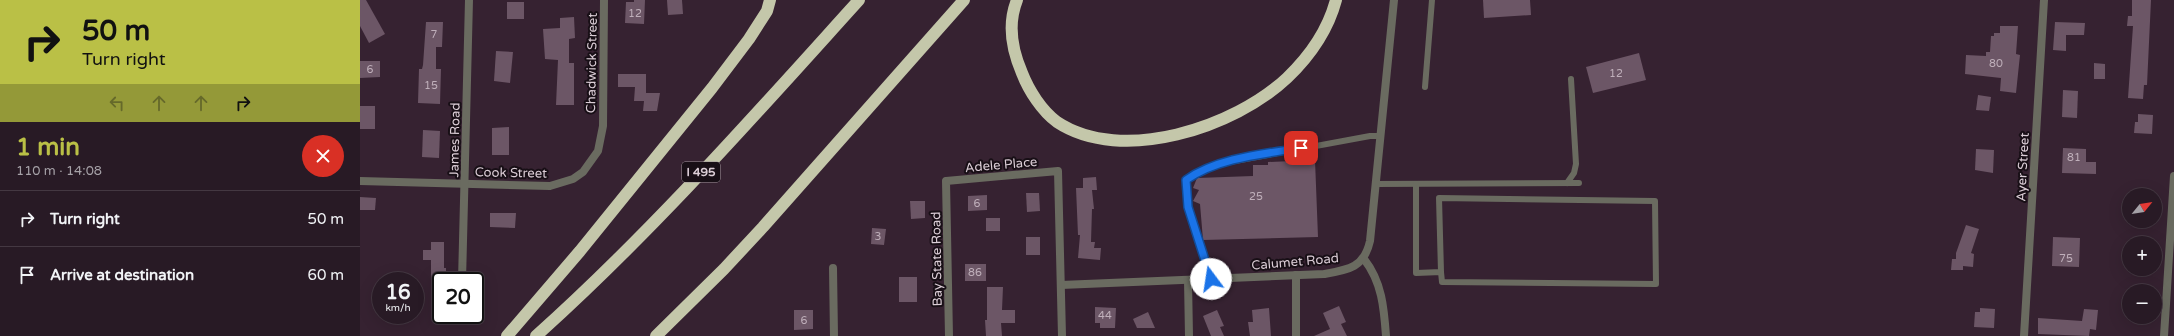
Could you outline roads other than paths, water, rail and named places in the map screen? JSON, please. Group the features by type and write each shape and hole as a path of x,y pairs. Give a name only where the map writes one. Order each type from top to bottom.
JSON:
{"highway":[{"path":"507,336 580,251 712,88 768,11 770,0"},
{"name":"I 495","path":"536,336 650,226 754,116 859,0"},
{"path":"656,336 758,232 964,0"},
{"path":"1017,0 1012,19 1012,41 1016,59 1033,96 1057,122 1081,133 1100,139 1130,141 1176,135 1234,114 1259,100 1286,79 1307,57 1332,15 1336,0"}],"street":[{"name":"James Road","path":"462,272 469,0"},
{"name":"Chadwick Street","path":"603,126 604,0"},
{"path":"1386,336 1380,287 1374,272 1364,258 1370,241 1394,0"},
{"name":"Ayer Street","path":"2024,336 2044,0"},
{"name":"Cook Street","path":"360,181 550,186 573,179 583,172 598,150 603,126"},
{"name":"Adele Place","path":"946,181 1058,170 1061,285"},
{"path":"2164,336 2174,176"},
{"name":"Bay State Road","path":"946,181 949,336"},
{"name":"Calumet Road","path":"1061,285 1296,275 1345,270 1356,266 1364,258"},
{"path":"833,268 834,336"},
{"path":"1296,275 1296,336"},
{"path":"1188,280 1188,336"},
{"path":"1061,285 1062,336"}],"lane":[{"path":"1425,87 1432,0"},
{"path":"1567,183 1574,173 1576,164 1571,79"},
{"path":"1211,279 1188,207 1186,180 1196,173 1219,164 1333,142 1370,136 1381,136"},
{"path":"1376,184 1579,183"},
{"path":"1416,184 1416,273 1441,272"},
{"path":"1439,198 1655,201 1656,284 1442,282 1441,272 1439,198"}]}
